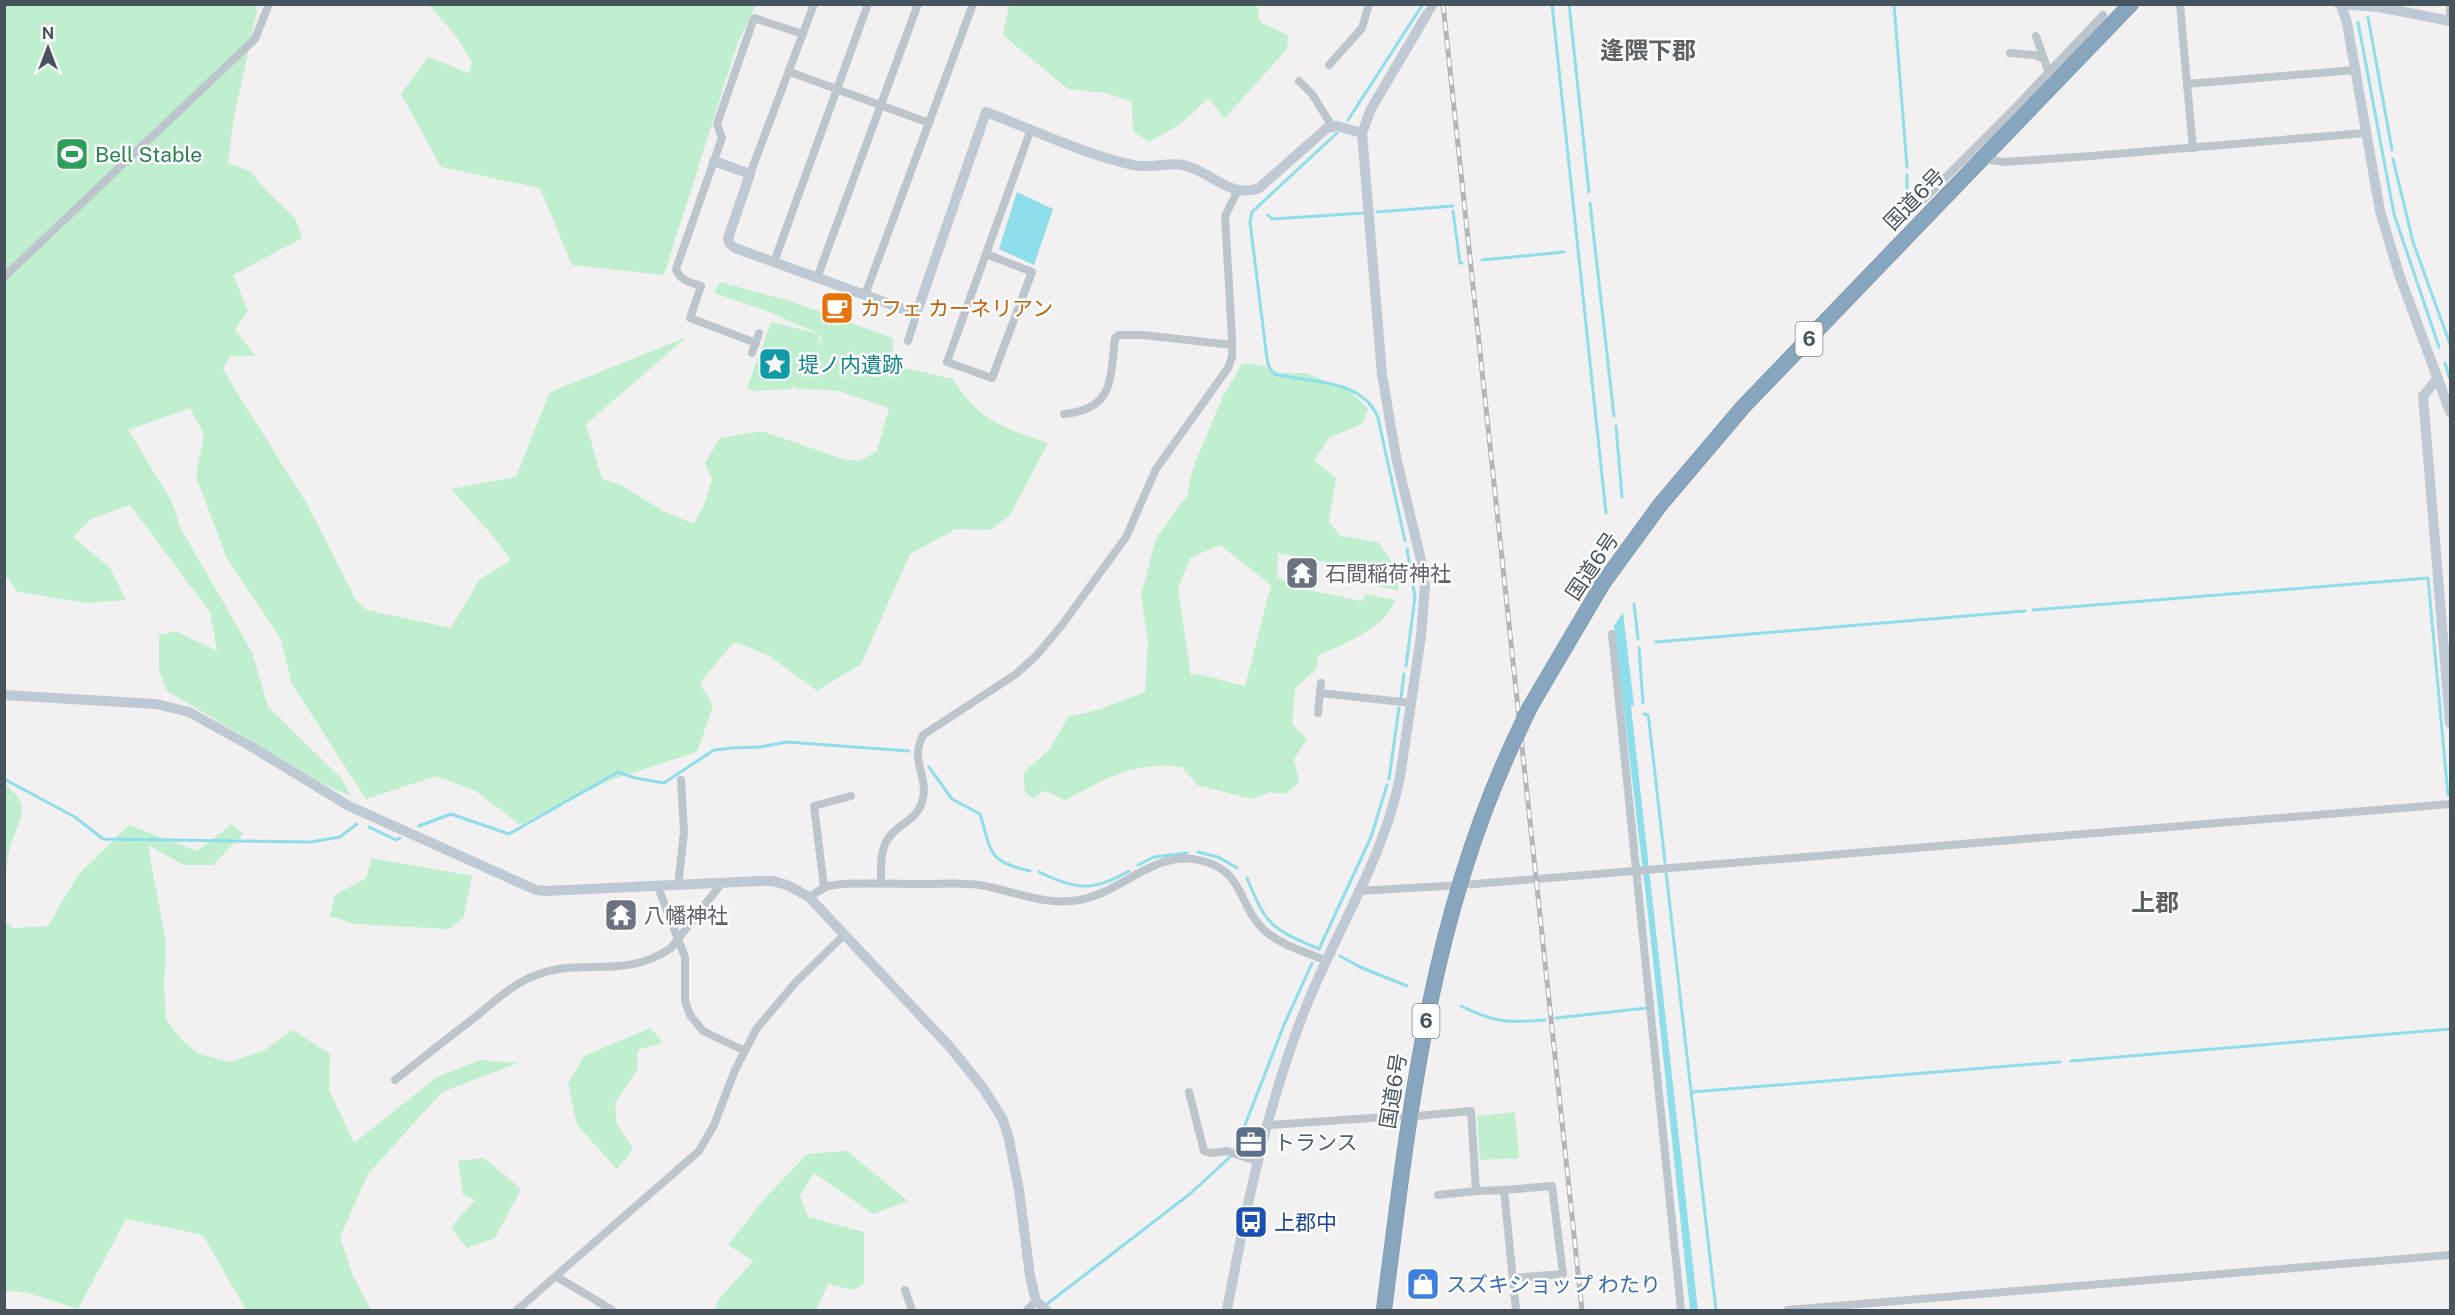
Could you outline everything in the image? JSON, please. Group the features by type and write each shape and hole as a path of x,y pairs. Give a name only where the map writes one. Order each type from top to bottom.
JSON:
{"highway":[{"name":"国道6号","path":"1384,1311 1409,1115 1444,937 1472,842 1530,707 1603,583 1691,467 1743,407 1983,159 2051,78 2131,4"}],"street":[{"path":"4,277 255,39 269,4"},
{"path":"814,4 750,174 728,238 729,243 864,296 909,311 918,309"},
{"path":"774,262 868,4"},
{"path":"817,278 918,4"},
{"path":"864,296 973,4"},
{"path":"1329,65 1362,28 1369,4"},
{"path":"2180,4 2193,148"},
{"path":"2450,4 2451,16"},
{"path":"2451,21 2395,8 2340,5 2347,23 2373,181 2389,242 2451,412"},
{"path":"1227,1311 1248,1200 1289,1051 1325,960 1377,848 1396,796 1411,704 1421,636 1425,587 1422,564 1396,457 1384,386 1362,133 1371,109 1431,9"},
{"path":"1915,208 2012,111 2051,78 2103,15"},
{"path":"756,343 690,318 701,286 678,276 676,269 722,138 717,124 754,18 803,34"},
{"path":"2036,36 2051,78"},
{"path":"2010,53 2035,55 2044,59"},
{"path":"2187,84 2355,70"},
{"path":"790,72 929,123"},
{"path":"1299,81 1312,94 1332,126"},
{"path":"908,341 986,112 1136,166 1172,164 1189,167 1237,192 1249,192 1259,188 1327,128 1332,126 1362,133"},
{"path":"986,254 1032,272 992,378 947,362 1031,129"},
{"path":"1983,159 2005,162 2365,133"},
{"path":"714,161 750,174"},
{"path":"880,883 886,841 891,834 914,817 923,801 925,789 916,758 918,744 923,735 1016,674 1036,656 1062,625 1126,537 1156,469 1220,382 1230,363 1232,345 1224,216 1237,192"},
{"path":"752,352 759,333"},
{"path":"1064,414 1083,410 1107,393 1115,338 1119,334 1232,345"},
{"path":"2438,378 2423,396 2451,723"},
{"path":"1611,634 1638,869 1681,1311"},
{"path":"1318,713 1321,688 1411,704"},
{"path":"4,695 156,704 189,712 349,806 536,890 773,881 795,888 809,897 950,1047 983,1088 1002,1118 1019,1190 1030,1276 1036,1301 1046,1311"},
{"path":"678,886 684,832 681,780"},
{"path":"824,887 814,806 851,796"},
{"path":"1475,884 2451,804"},
{"path":"809,897 824,887 880,883 979,885 1050,902 1074,901 1102,893 1159,862 1186,858 1204,861 1230,875 1265,931 1273,937 1325,960"},
{"path":"395,1080 511,988 535,975 563,968 627,966 660,955 679,939 721,884"},
{"path":"1358,891 1444,886"},
{"path":"658,887 685,957 685,1001 690,1015 702,1032 745,1051"},
{"path":"517,1311 699,1151 714,1125 735,1070 758,1028 796,982 844,934"},
{"path":"1189,1092 1204,1151 1211,1153 1227,1151 1259,1162"},
{"path":"1418,1116 1471,1112 1476,1191"},
{"path":"1269,1125 1399,1116"},
{"path":"1438,1195 1552,1186 1563,1274 1513,1278"},
{"path":"1504,1190 1516,1311"},
{"path":"1788,1311 2451,1255"},
{"path":"557,1277 612,1311"},
{"path":"905,1290 912,1311"},
{"path":"1027,1311 1036,1301"}],"green space":[{"path":"5,5 255,5 257,11 234,117 228,163 250,171 295,218 302,238 233,275 248,311 235,330 256,356 230,356 223,370 307,504 356,600 367,610 451,628 480,579 511,560 451,489 516,477 550,392 687,337 586,424 602,479 621,485 663,511 694,524 705,503 712,479 705,463 720,438 761,431 846,460 859,461 877,451 889,408 839,391 794,388 795,383 791,389 753,391 747,388 771,322 819,334 767,311 714,293 720,282 793,302 893,338 892,365 953,379 983,414 1018,433 1048,443 1010,515 990,530 956,529 910,554 861,664 817,691 768,655 734,642 700,683 713,706 697,752 613,779 520,825 476,791 436,776 366,799 292,684 280,637 227,559 196,476 204,435 190,408 128,430 171,500 181,529 252,652 268,707 342,779 351,796 329,787 167,691 159,670 159,635 175,631 217,651 210,612 130,505 91,519 73,537 110,568 126,600 86,603 18,592 5,575"},
{"path":"429,5 756,5 737,45 664,275 572,265 540,188 441,167 401,94 428,57 469,73 472,62 456,36"},
{"path":"1009,5 1257,5 1260,22 1288,35 1287,49 1224,119 1209,98 1180,124 1149,142 1133,131 1132,102 1106,93 1068,89 1003,35"},
{"path":"1242,364 1260,365 1281,373 1306,373 1350,391 1368,409 1362,424 1329,438 1314,461 1336,478 1329,522 1341,536 1378,542 1399,571 1398,591 1365,583 1335,564 1278,553 1277,577 1303,589 1362,601 1366,594 1395,600 1383,619 1373,627 1318,656 1316,669 1295,689 1292,724 1307,739 1294,759 1299,783 1285,794 1271,792 1252,799 1197,785 1182,767 1165,766 1121,773 1066,800 1044,791 1033,799 1025,792 1023,773 1050,749 1068,717 1098,710 1145,692 1148,642 1141,596 1156,538 1187,496 1193,468 1223,396","holes":["1220,545 1271,585 1245,686 1198,674 1191,676 1178,588 1190,558"]},
{"path":"5,784 19,800 22,813 10,850 5,882"},
{"path":"232,824 243,834 213,865 183,865 148,845 166,943 164,988 166,1019 181,1039 199,1054 230,1062 265,1050 293,1030 330,1054 329,1090 354,1143 437,1077 480,1060 518,1063 442,1092 368,1174 340,1237 353,1276 371,1310 246,1310 203,1235 126,1219 78,1309 25,1292 5,1291 5,921 13,928 48,926 78,875 129,825 197,851"},
{"path":"372,858 472,876 464,917 449,929 354,924 330,916 335,895 366,878"},
{"path":"650,1028 663,1042 638,1050 637,1071 615,1102 617,1124 633,1149 617,1169 577,1125 568,1084 584,1056"},
{"path":"1515,1112 1519,1158 1480,1160 1477,1116"},
{"path":"847,1151 908,1201 873,1214 814,1173 800,1196 808,1217 864,1232 864,1284 853,1290 828,1284 816,1310 714,1310 721,1297 753,1261 728,1245 766,1197 807,1154"},
{"path":"484,1158 521,1189 495,1238 467,1248 451,1227 475,1200 463,1195 458,1161"}],"water":[{"path":"1017,192 1053,209 1034,265 999,249"},
{"path":"1623,612 1634,705 1631,706 1698,1310 1690,1310 1648,914 1614,626"}],"waterway":[{"path":"1348,120 1423,4"},
{"path":"1552,4 1606,513"},
{"path":"1569,4 1589,192"},
{"path":"1894,4 1907,167"},
{"path":"2368,17 2392,150"},
{"path":"2358,22 2394,214 2439,347"},
{"path":"1337,133 1252,212 1250,222 1267,359 1274,374 1333,384 1360,396 1371,405 1378,418 1405,541"},
{"path":"2393,159 2413,242 2450,344"},
{"path":"1907,175 1907,207"},
{"path":"1590,203 1614,416"},
{"path":"1377,212 1453,206"},
{"path":"1453,211 1460,263 1462,263"},
{"path":"1268,215 1272,219 1364,213"},
{"path":"1482,260 1564,252"},
{"path":"2445,363 2450,379"},
{"path":"1616,426 1622,497"},
{"path":"1406,666 1415,597 1407,549"},
{"path":"2033,610 2428,578 2448,795"},
{"path":"1634,604 1638,639"},
{"path":"1656,642 2025,611"},
{"path":"1639,648 1643,703"},
{"path":"1401,697 1404,674"},
{"path":"1389,779 1399,708"},
{"path":"1644,714 1648,715 1649,721 1665,862"},
{"path":"419,826 451,814 509,834 618,772 635,778 664,783 714,750 760,747 787,742 909,751"},
{"path":"929,767 952,799 980,814 989,846 998,859 1030,871"},
{"path":"4,779 75,817 103,839 311,842 340,837 357,824"},
{"path":"1247,878 1260,907 1272,924 1290,936 1319,949 1371,837 1387,785"},
{"path":"369,827 396,840 400,838"},
{"path":"1198,852 1218,857 1237,868"},
{"path":"1138,865 1154,857 1187,853"},
{"path":"1039,872 1064,882 1084,886 1105,883 1129,871"},
{"path":"1666,872 1716,1310"},
{"path":"1340,956 1360,967 1407,986"},
{"path":"1236,1148 1284,1025 1312,963"},
{"path":"1461,1006 1493,1019 1545,1020"},
{"path":"1556,1018 1647,1008"},
{"path":"2071,1061 2450,1029"},
{"path":"1692,1092 2060,1062"},
{"path":"1047,1304 1191,1193 1230,1157"}],"tunnel":[{"path":"1444,886 1475,884"}],"railway":[{"path":"1443,4 1582,1310"}],"place":[{"name":"Bell Stable","path":"72,154"},
{"name":"カフェ カーネリアン","path":"837,308"},
{"name":"堤ノ内遺跡","path":"775,364"},
{"name":"石間稲荷神社","path":"1302,573"},
{"name":"八幡神社","path":"621,915"},
{"name":"トランス","path":"1251,1142"},
{"name":"上郡中","path":"1251,1222"},
{"name":"スズキショップ わたり","path":"1423,1284"}],"district":[{"name":"逢隈下郡","path":"1648,50"},
{"name":"上郡","path":"2155,902"}]}
